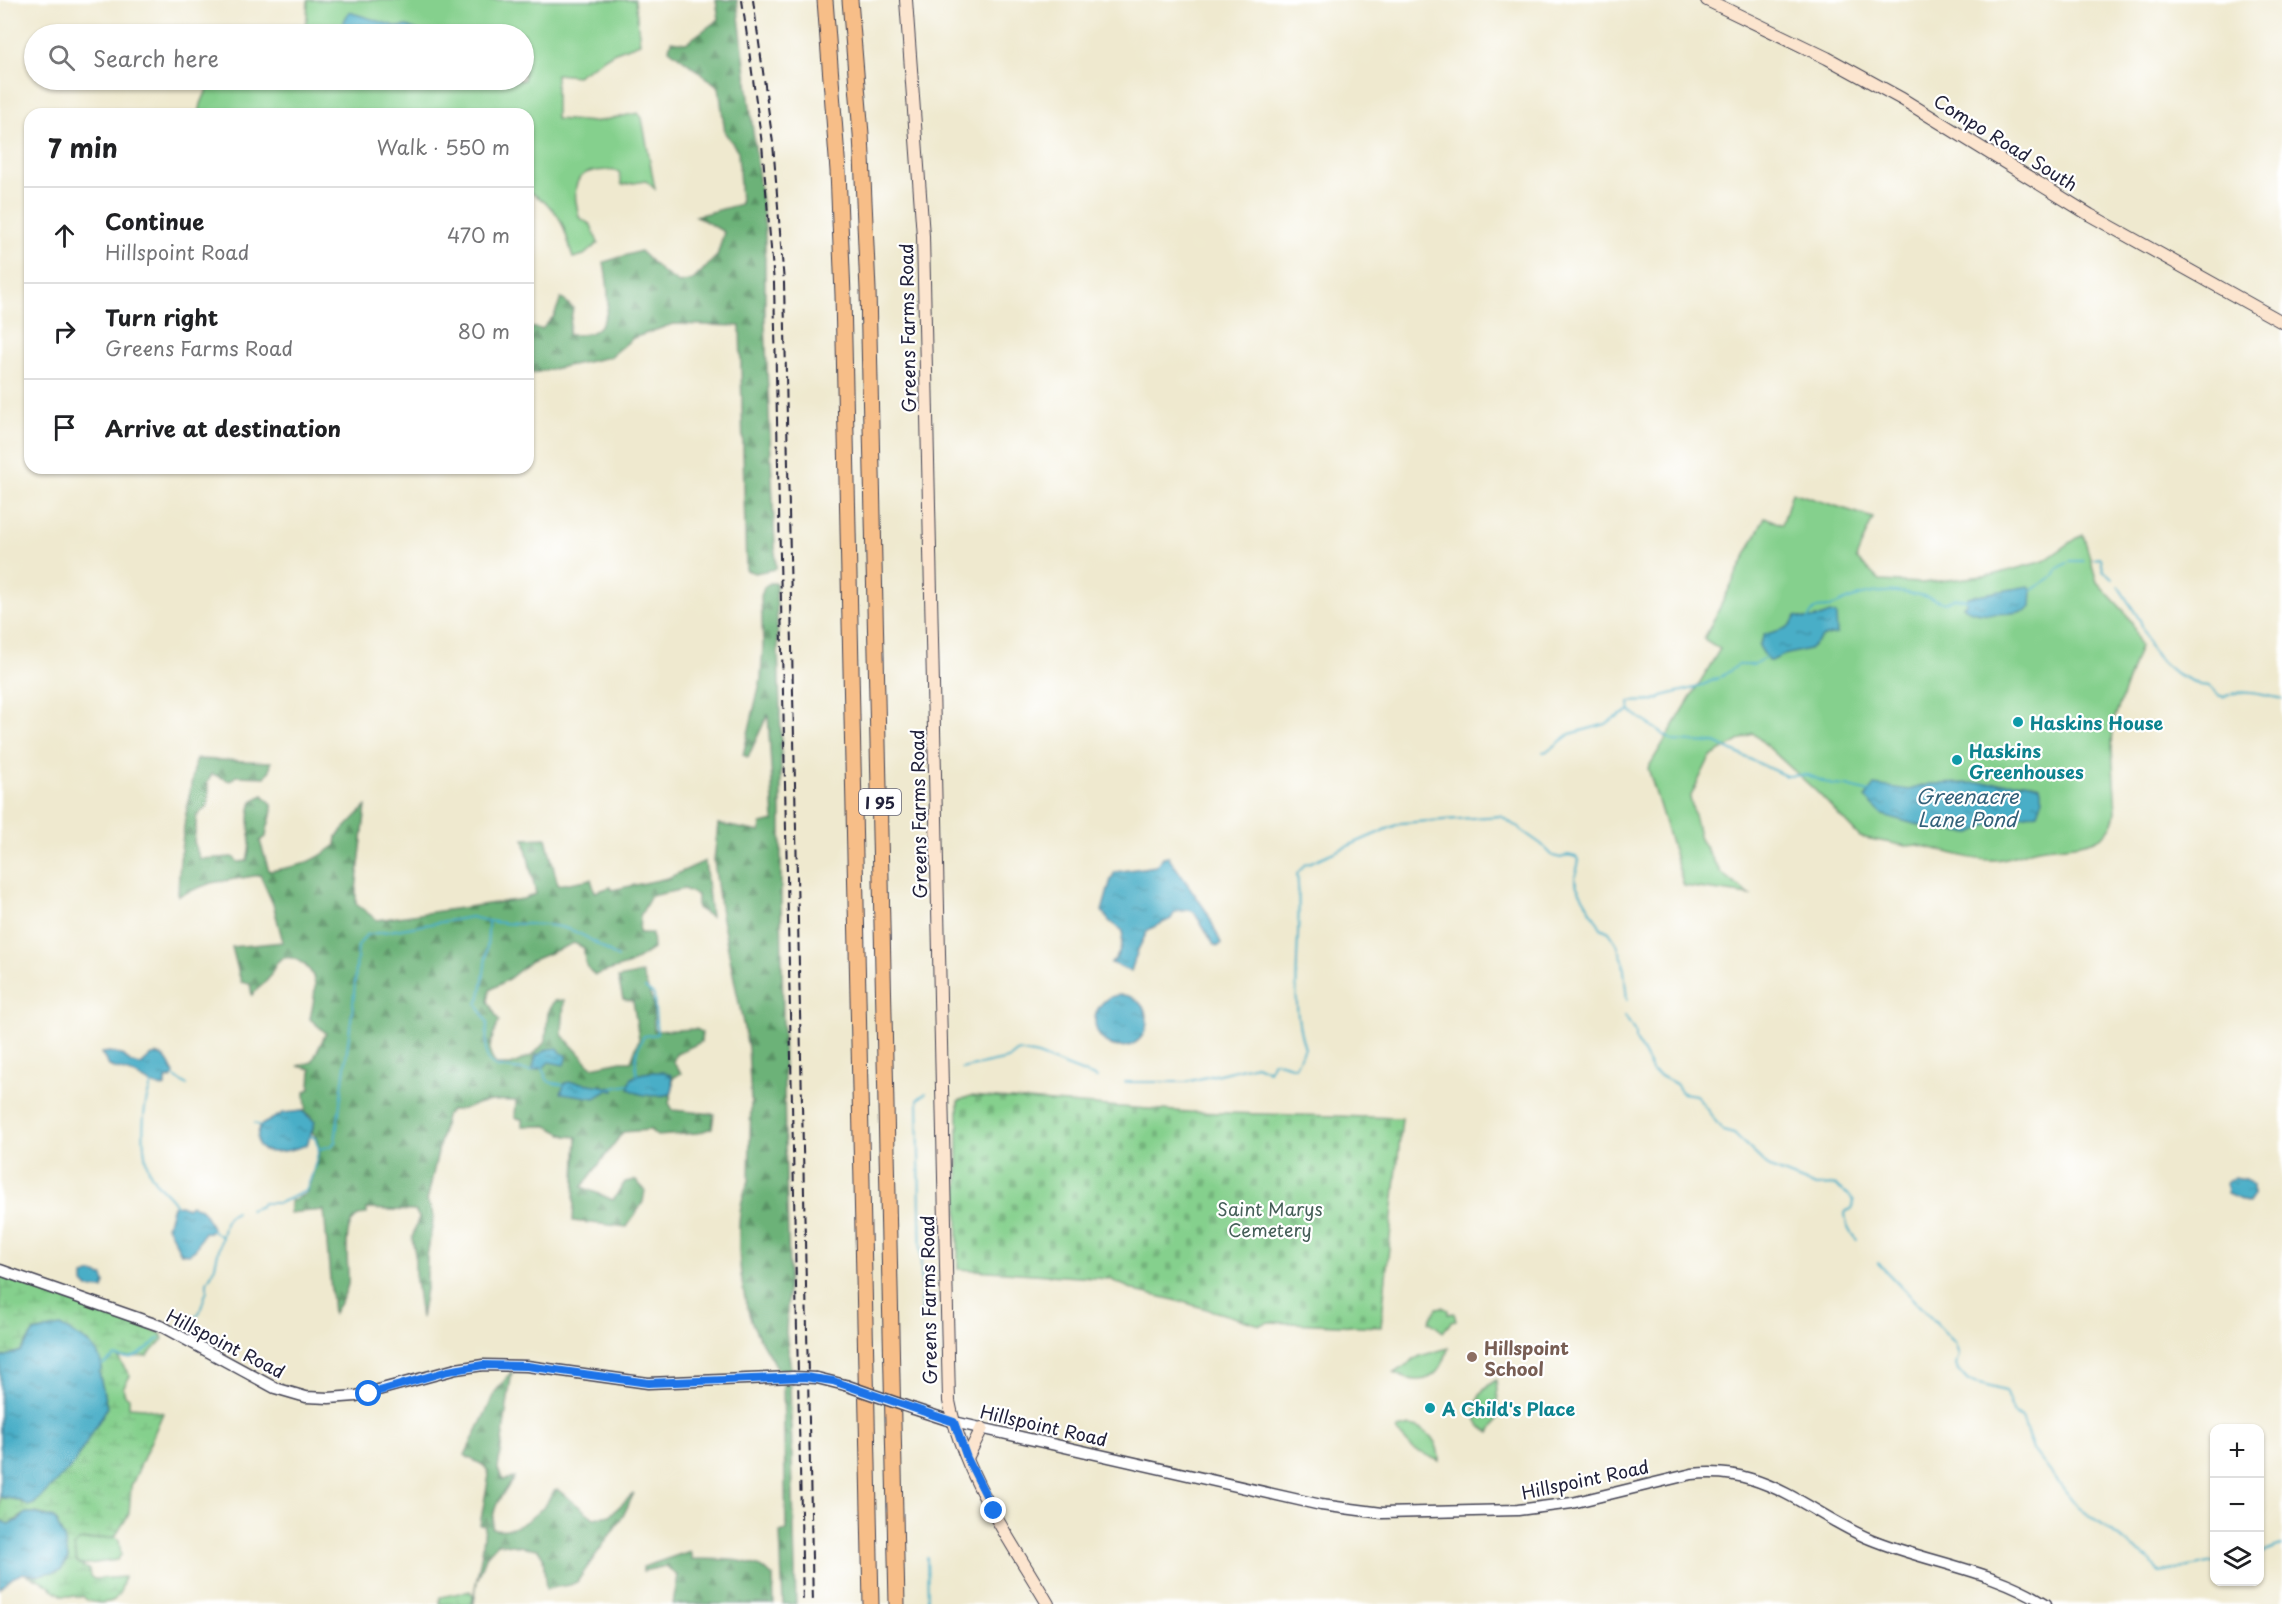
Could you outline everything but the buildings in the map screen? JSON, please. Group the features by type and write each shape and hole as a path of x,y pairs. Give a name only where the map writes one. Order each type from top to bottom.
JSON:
{"highway":[{"name":"I 95","path":"825,0 838,171 843,295 871,1604"},
{"name":"I 95","path":"850,0 861,134 868,290 897,1604"}],"main road":[{"name":"Greens Farms Road","path":"906,0 922,236 949,1401 967,1458 994,1511 1048,1604"},
{"name":"Compo Road South","path":"1707,0 1827,58 1902,99 2090,215 2282,322"},
{"path":"967,1458 982,1428"}],"street":[{"name":"Hillspoint Road","path":"0,1270 163,1327 267,1384 306,1397 356,1396 448,1371 483,1365 527,1366 648,1383 817,1378 845,1385 954,1422 1321,1505 1368,1513 1533,1509 1572,1503 1692,1474 1708,1472 1738,1475 1772,1486 1867,1538 2000,1580 2046,1604"}],"green space":[{"path":"308,0 635,0 640,43 613,53 577,76 556,74 556,119 594,122 638,113 642,118 655,189 646,181 622,185 619,172 613,170 595,171 581,177 577,182 575,196 579,217 591,225 598,243 584,255 573,258 560,218 555,211 534,194 534,108 200,108 207,90 534,90 534,24 305,24"},
{"path":"716,0 737,0 765,229 765,323 776,569 755,573 746,570 740,326 673,324 633,338 610,357 534,373 534,328 542,329 554,316 561,298 573,308 568,335 590,333 600,326 607,310 608,300 604,262 640,251 661,271 679,283 693,280 717,256 724,232 696,216 741,204 738,151 725,133 719,87 669,49 671,41 686,43 719,19"},
{"path":"1792,492 1873,518 1856,558 1880,581 1922,583 1992,575 2044,561 2083,534 2097,582 2124,611 2132,623 2140,646 2113,723 2112,749 2116,811 2113,824 2106,833 2086,843 2038,849 1993,860 1965,857 1917,845 1906,846 1860,837 1819,794 1753,733 1710,757 1690,798 1700,839 1721,873 1750,895 1684,886 1648,768 1720,649 1704,639 1765,517 1782,525"},
{"path":"770,583 776,583 781,739 781,898 789,1270 786,1333 791,1370 778,1370 756,1331 746,1303 740,1268 740,1211 749,1181 751,1101 748,1048 721,914 714,861 718,824 760,832 761,824 774,821 768,714 748,757 743,755 761,679 763,645 761,596 764,587"},
{"path":"196,759 271,762 270,770 265,777 236,776 230,781 212,774 207,783 208,806 197,815 194,843 200,859 233,857 238,862 247,861 250,844 250,807 252,801 263,795 272,804 266,837 260,841 269,871 304,863 336,845 337,836 366,806 356,904 377,920 523,899 536,894 524,839 546,838 558,885 591,879 595,892 611,887 612,890 668,878 705,861 711,917 697,908 697,895 684,889 651,896 640,916 639,933 652,933 653,949 630,964 595,975 586,963 584,948 574,943 531,961 490,990 488,1001 499,1021 490,1050 497,1065 511,1065 533,1055 546,1041 548,1011 554,1001 564,1000 562,1035 592,1067 631,1061 639,1039 633,1001 623,999 618,978 642,973 653,1003 654,1031 696,1029 702,1032 701,1042 676,1054 673,1062 681,1073 673,1078 669,1103 673,1110 714,1114 712,1128 698,1133 657,1136 650,1130 623,1132 582,1187 613,1200 625,1182 635,1180 645,1190 643,1202 627,1227 573,1221 577,1137 567,1136 547,1126 522,1126 522,1119 515,1118 516,1101 489,1101 451,1110 446,1116 427,1201 434,1215 421,1318 412,1238 419,1217 415,1211 367,1209 367,1214 358,1216 352,1222 347,1242 348,1284 333,1314 324,1210 289,1213 291,1201 306,1194 320,1151 316,1137 311,1130 314,1127 311,1116 302,1111 306,1110 305,1092 310,1088 311,1069 298,1066 312,1062 326,1033 310,1019 315,994 314,979 307,967 297,960 283,958 275,965 269,978 252,995 250,984 241,982 232,947 283,942 273,904 260,875 211,883 178,896 184,828"},
{"name":"Saint Marys Cemetery","path":"970,1096 1189,1112 1402,1118 1381,1327 1269,1322 1260,1325 1183,1302 1139,1292 1109,1279 958,1269 958,1101"},
{"path":"0,1276 161,1333 163,1339 147,1356 118,1358 130,1376 123,1388 125,1395 129,1398 129,1407 163,1413 131,1487 129,1514 115,1537 78,1541 76,1561 89,1570 90,1576 94,1579 124,1577 120,1592 114,1600 97,1603 88,1601 83,1596 63,1596 38,1579 23,1573 38,1575 61,1570 68,1558 64,1538 54,1518 32,1513 25,1514 8,1524 0,1520 0,1497 19,1500 23,1504 107,1408 99,1372 102,1369 101,1363 89,1342 34,1332 21,1351 0,1358"},
{"path":"1442,1307 1448,1310 1448,1314 1454,1313 1456,1321 1451,1322 1443,1332 1429,1321 1437,1308"},
{"path":"1448,1348 1441,1367 1429,1378 1413,1380 1394,1373 1420,1356"},
{"path":"512,1371 498,1469 503,1480 514,1478 496,1506 492,1528 501,1530 510,1528 528,1520 536,1514 554,1491 558,1490 594,1518 610,1515 634,1493 623,1516 577,1582 546,1589 543,1557 538,1549 498,1543 487,1555 477,1581 474,1604 472,1604 482,1553 485,1526 480,1525 489,1475 482,1464 465,1455 496,1391"},
{"path":"1496,1380 1499,1412 1490,1433 1482,1428 1475,1414 1478,1399"},
{"path":"783,1384 790,1384 796,1604 783,1604 780,1532 786,1530"},
{"path":"1410,1426 1428,1433 1435,1442 1439,1461 1413,1449 1398,1433 1397,1429"},
{"path":"115,1537 119,1540 121,1555 117,1560 81,1565 76,1561 74,1546 78,1541"},
{"path":"690,1551 692,1559 735,1560 756,1565 765,1570 773,1576 774,1604 673,1604 678,1576 666,1566 643,1571 643,1567"},
{"path":"470,1591 473,1596 472,1604 440,1604 440,1597"}],"water":[{"path":"349,12 388,24 343,24"},
{"path":"2029,586 2032,590 2031,607 2026,611 2002,614 1984,613 1975,612 1963,606 1966,604 1967,597"},
{"path":"1830,613 1836,615 1837,634 1822,637 1809,649 1768,661 1759,646 1764,635 1787,628 1796,616 1809,619"},
{"name":"Greenacre Lane Pond","path":"2026,782 2040,786 2043,799 2038,813 2001,819 1971,833 1932,829 1883,815 1865,798 1874,785 1909,790 1929,784"},
{"path":"1168,856 1207,912 1221,943 1219,946 1214,945 1194,912 1189,910 1175,912 1171,919 1148,930 1131,971 1126,970 1111,963 1119,953 1123,931 1109,921 1102,911 1111,879 1115,872 1156,866 1163,857"},
{"path":"1121,995 1131,997 1139,1003 1145,1011 1147,1021 1145,1031 1139,1039 1131,1045 1121,1047 1111,1045 1103,1039 1097,1031 1095,1021 1097,1011 1103,1003 1111,997"},
{"path":"558,1048 567,1056 564,1065 549,1062 543,1068 532,1071 536,1056 548,1049"},
{"path":"110,1052 124,1056 131,1063 141,1065 152,1055 160,1055 166,1059 174,1074 171,1079 168,1078 165,1081 165,1087 156,1086 109,1066 101,1053"},
{"path":"664,1072 671,1075 673,1088 671,1094 649,1096 629,1088 633,1077"},
{"path":"565,1083 613,1088 614,1091 608,1090 595,1098 561,1093"},
{"path":"302,1111 315,1122 307,1145 280,1152 261,1149 257,1139 261,1125 283,1113"},
{"path":"2234,1177 2246,1179 2253,1186 2253,1195 2248,1203 2227,1194 2226,1183"},
{"path":"181,1205 187,1208 191,1205 199,1208 212,1228 210,1233 204,1232 195,1250 189,1254 181,1253 167,1226 173,1206"},
{"path":"92,1273 103,1276 105,1283 103,1289 88,1288 83,1283 83,1276"},
{"path":"60,1326 87,1342 98,1354 102,1369 99,1372 107,1408 73,1465 34,1504 28,1506 19,1500 0,1497 0,1358 21,1351 34,1332"},
{"path":"26,1513 54,1518 64,1538 68,1558 61,1570 38,1575 23,1573 12,1578 0,1589 0,1520 8,1524 19,1520"}],"waterway":[{"path":"2093,559 2101,558 2103,570 2113,579"},
{"path":"2070,561 2084,561"},
{"path":"2032,590 2055,575 2057,569 2067,563"},
{"path":"2118,586 2140,620 2149,646 2175,673 2200,685 2209,686 2218,695 2224,697 2230,694 2245,693 2282,699"},
{"path":"1807,621 1817,608 1830,607 1849,599 1876,593 1918,595 1945,603 1954,598 1970,600"},
{"path":"1721,677 1738,665 1753,665 1769,656"},
{"path":"1630,711 1629,702 1658,699 1698,687 1718,678"},
{"path":"1543,752 1548,751 1570,734 1606,724 1630,711 1673,741 1715,743 1786,776 1808,775 1832,785 1847,786 1869,792"},
{"path":"1125,1082 1186,1082 1256,1065 1269,1071 1274,1061 1295,1067 1305,1048 1297,1008 1299,917 1297,874 1304,865 1401,823 1501,816 1541,844 1553,856 1576,857 1579,861 1575,877 1577,887 1601,928 1609,932 1617,944 1623,960 1627,1000"},
{"path":"250,1210 263,1203 279,1203 306,1191 319,1149 331,1146 335,1142 353,1005 358,946 366,935 471,917 488,921 487,951 477,1004 487,1022 486,1053 489,1062 496,1067 532,1071"},
{"path":"489,921 568,929 618,958"},
{"path":"637,1074 637,1050 641,1041 644,1036 657,1034 654,995 645,988"},
{"path":"1625,1016 1653,1072 1676,1084 1682,1093 1696,1095 1723,1131 1734,1134 1770,1168 1816,1186 1836,1185 1850,1196 1854,1201 1853,1208 1845,1212 1846,1221 1857,1240"},
{"path":"961,1069 1008,1059 1018,1051 1038,1055 1097,1078"},
{"path":"543,1068 549,1082 563,1085"},
{"path":"173,1076 187,1085"},
{"path":"152,1084 144,1119 146,1160 155,1181 176,1206"},
{"path":"613,1088 628,1085"},
{"path":"922,1321 918,1099 926,1093"},
{"path":"255,1123 260,1126"},
{"path":"311,1136 315,1138 319,1149"},
{"path":"184,1326 199,1314 207,1290 207,1282 214,1270 225,1223 228,1216 236,1212"},
{"path":"211,1230 221,1236"},
{"path":"1878,1263 1955,1343 1959,1356 1956,1364 1958,1370 1968,1381 2005,1391 2014,1414 2022,1418 2033,1450 2078,1507 2151,1561 2159,1573 2210,1563"},
{"path":"102,1365 115,1356 134,1357 160,1338"},
{"path":"2264,1553 2282,1546"},
{"path":"927,1557 928,1604"}],"railway":[{"path":"742,0 762,144 774,283 803,1604"},
{"path":"753,0 773,143 784,283 813,1604"}],"place":[{"name":"Haskins House","path":"2018,722"},
{"name":"Haskins Greenhouses","path":"1957,760"},
{"name":"Hillspoint School","path":"1472,1357"},
{"name":"A Child's Place","path":"1430,1408"}],"route":[{"path":"369,1394 470,1366 508,1364 648,1383 795,1377 825,1379 954,1422 967,1458 994,1511"}]}
